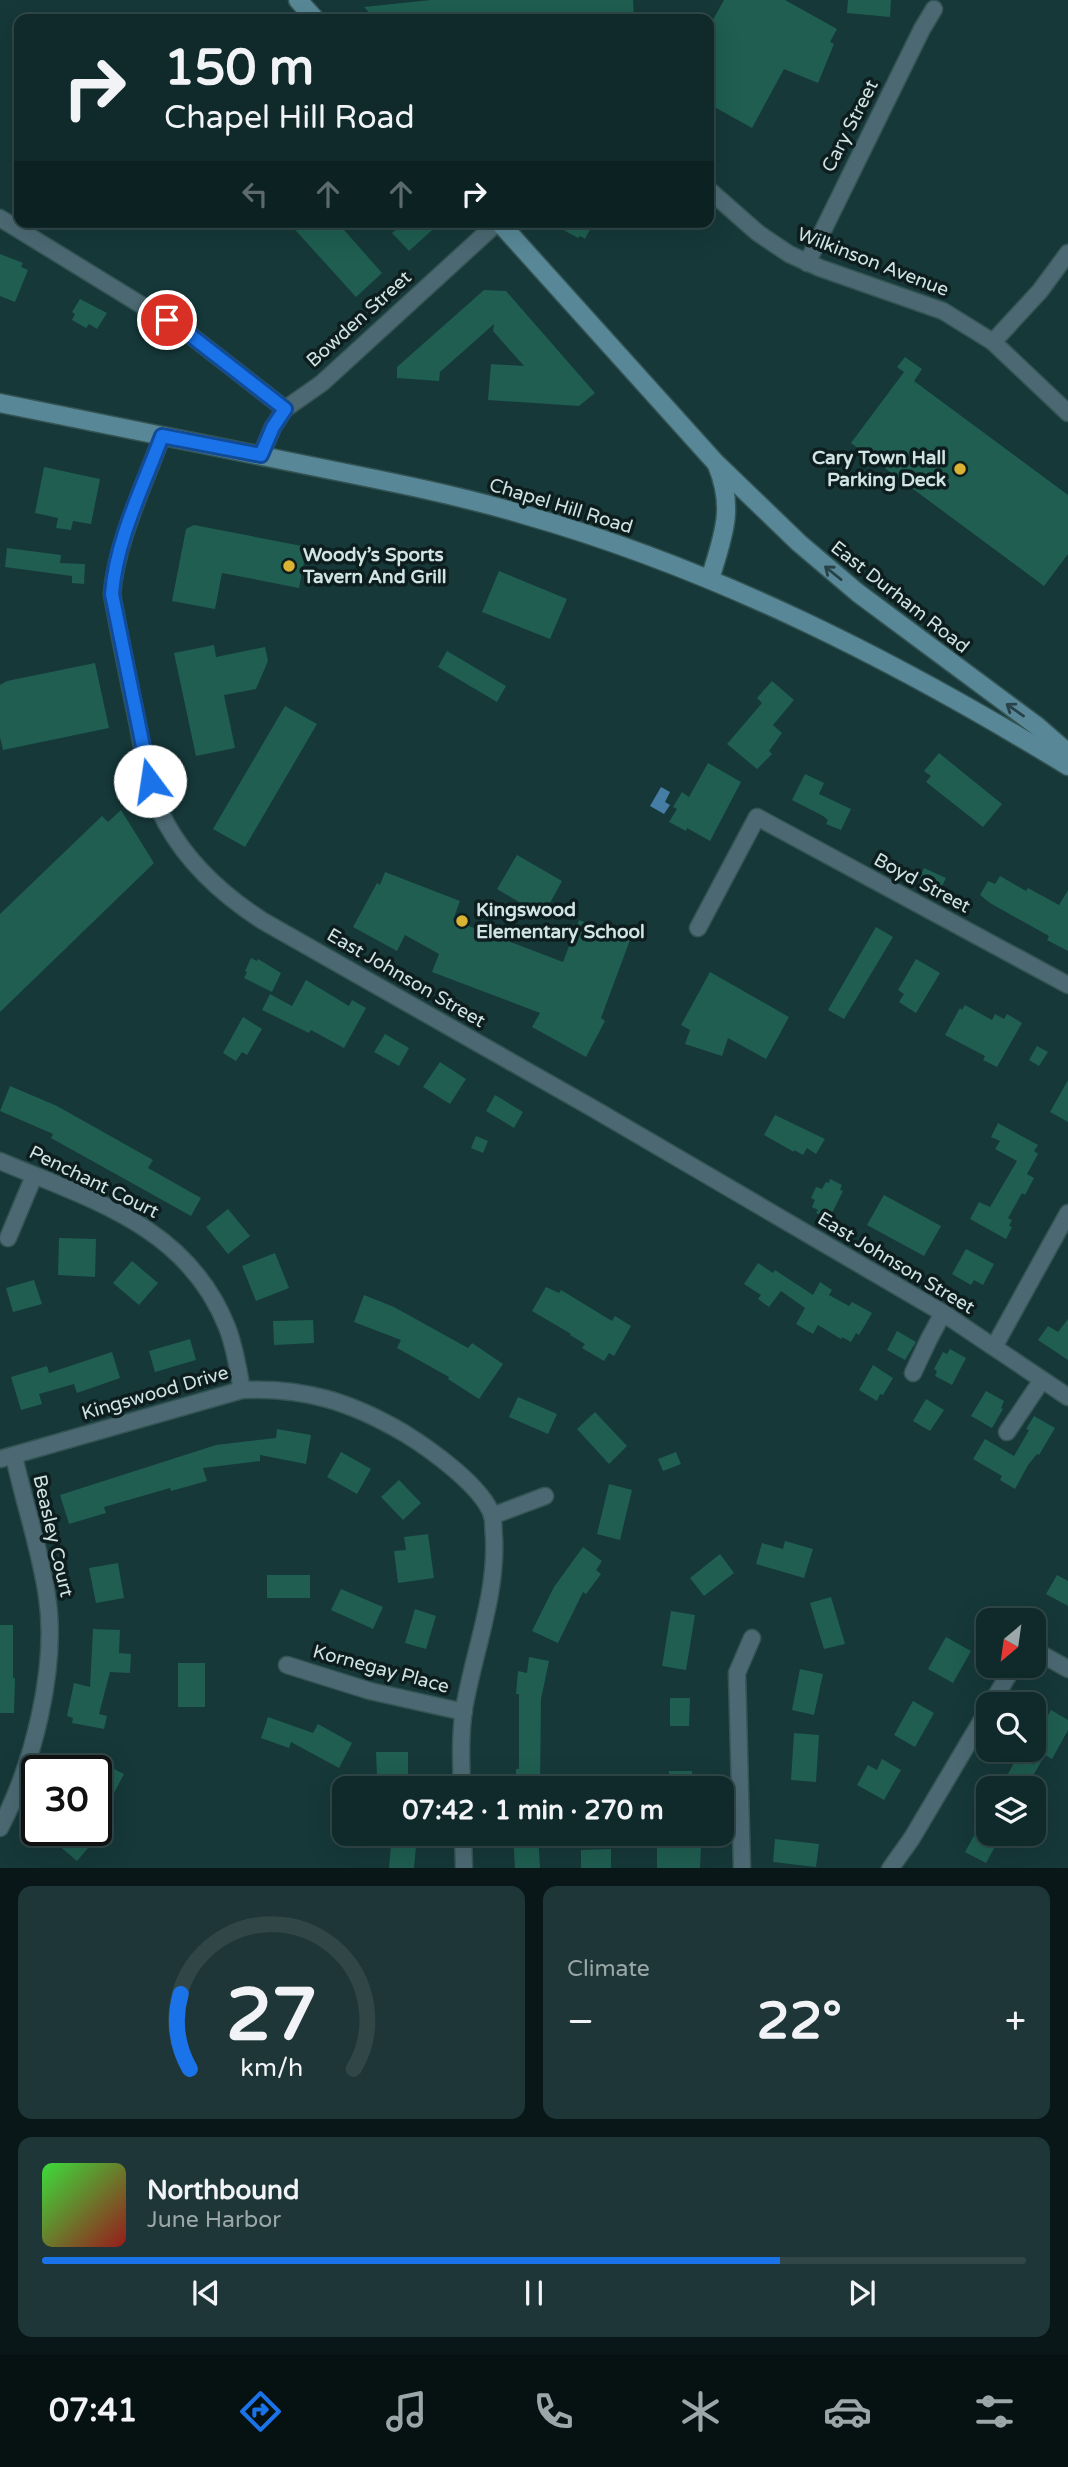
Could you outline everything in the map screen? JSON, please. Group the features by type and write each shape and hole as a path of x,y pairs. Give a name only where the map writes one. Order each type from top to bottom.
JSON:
{"main road":[{"path":"298,0 311,14"},
{"name":"East Durham Road","path":"503,228 715,462 827,569 1037,726 1068,753"},
{"name":"Chapel Hill Road","path":"0,404 459,497 597,537 710,579 832,636 913,677 1068,766"},
{"name":"East Durham Road","path":"710,579 727,518 726,489 715,462"}],"street":[{"name":"Cary Street","path":"807,263 934,9"},
{"name":"Wilkinson Avenue","path":"714,194 775,245 807,263 943,311 993,342 1068,413"},
{"path":"16,228 190,335 285,409"},
{"name":"Bowden Street","path":"261,455 273,427 285,409 321,383 491,228"},
{"path":"993,342 1040,291 1068,253"},
{"name":"East Johnson Street","path":"162,436 118,557 112,594 146,764 156,799 180,845 204,873 223,893 262,921 594,1109 943,1314 1068,1397"},
{"name":"Boyd Street","path":"698,928 757,817 1068,985"},
{"name":"Penchant Court","path":"0,1161 143,1226 177,1252 207,1288 219,1308 228,1330 243,1390"},
{"path":"8,1238 34,1176"},
{"path":"994,1347 1068,1213"},
{"path":"913,1373 943,1314"},
{"path":"1007,1432 1042,1380"},
{"name":"Kingswood Drive","path":"7,1458 243,1390 282,1389 339,1401 383,1421 417,1441 463,1476 492,1516"},
{"name":"Beasley Court","path":"0,1828 20,1784 29,1756 48,1669 51,1642 48,1598 42,1567 7,1458"},
{"path":"462,1776 464,1712 494,1567 492,1516 545,1496"},
{"path":"742,1868 737,1673 752,1638"},
{"path":"1046,1657 1068,1669"},
{"name":"Kornegay Place","path":"287,1665 370,1691 464,1712"},
{"path":"890,1868 912,1838 976,1730"},
{"path":"463,1846 464,1868"}],"water":[{"path":"661,787 670,792 665,802 670,805 664,814 650,806"}],"building":[{"path":"431,0 633,0 634,14 370,14 364,7"},
{"path":"724,0 785,0 837,29 830,42 834,44 818,83 784,69 752,128 714,107 714,18"},
{"path":"848,0 891,0 890,17 847,13"},
{"path":"293,228 342,228 382,273 356,297"},
{"path":"398,228 434,228 409,251 392,233"},
{"path":"560,228 591,228 585,239 580,236 578,238"},
{"path":"0,254 23,263 21,267 28,270 15,302 0,296"},
{"path":"484,290 506,291 595,393 579,406 488,400 491,364 524,366 493,331 494,324 440,372 439,381 397,378 397,367"},
{"path":"80,299 107,313 97,329 89,324 86,328 72,320 75,314 72,312"},
{"name":"Cary Town Hall Parking Deck","path":"905,357 922,369 914,381 1068,495 1068,554 1044,586 851,443 904,372 897,367"},
{"path":"44,467 100,479 91,524 73,521 71,530 56,528 58,518 35,513"},
{"path":"194,525 307,547 299,588 222,573 215,609 172,601 186,529"},
{"path":"7,548 61,555 60,563 85,564 84,584 72,583 72,576 5,567"},
{"path":"499,571 567,599 550,639 482,612"},
{"path":"214,645 216,657 265,647 268,661 256,689 224,695 235,748 196,756 174,653"},
{"path":"447,651 506,686 497,702 438,667"},
{"path":"95,663 109,728 3,750 0,737 0,685 7,681"},
{"path":"772,681 794,700 773,725 782,733 769,751 772,754 757,769 727,744 762,703 757,698"},
{"path":"285,706 317,724 245,847 213,829"},
{"path":"939,753 1002,804 983,827 926,782 931,776 924,771"},
{"path":"708,763 741,782 710,841 687,828 686,831 669,822 677,809 673,807 682,792 689,797"},
{"path":"805,774 824,783 819,794 851,809 841,830 826,824 828,820 823,816 792,800"},
{"path":"121,810 154,863 0,1012 0,914 102,816 108,822"},
{"path":"517,855 562,881 543,916 497,889"},
{"path":"924,868 946,878 940,890 919,879"},
{"path":"385,872 460,901 453,920 563,962 579,920 630,940 601,1018 605,1021 586,1057 532,1027 540,1013 432,972 439,954 405,935 397,951 353,927 377,883 380,885"},
{"path":"1000,876 1059,905 1068,890 1068,951 1047,940 1049,936 980,895 988,881 995,884"},
{"path":"876,927 893,937 844,1019 828,1010"},
{"path":"251,958 257,961 258,959 281,973 272,992 244,978"},
{"path":"916,959 940,973 916,1013 899,1002 904,994 898,990"},
{"path":"710,972 789,1017 766,1059 728,1038 722,1056 685,1044 690,1030 681,1025"},
{"path":"306,980 349,1006 352,1000 366,1008 344,1048 311,1030 309,1033 262,1010 270,994 292,1006"},
{"path":"965,1005 992,1020 995,1014 1004,1019 1007,1014 1022,1023 997,1067 983,1060 985,1056 945,1035 960,1008 962,1010"},
{"path":"243,1017 262,1029 247,1055 242,1052 236,1061 223,1053"},
{"path":"385,1034 409,1048 399,1066 374,1052"},
{"path":"1037,1046 1048,1052 1039,1066 1029,1060"},
{"path":"440,1062 466,1079 450,1104 423,1087"},
{"path":"1068,1080 1068,1122 1050,1112"},
{"path":"10,1086 57,1106 153,1160 148,1168 201,1198 191,1216 51,1138 53,1134 0,1111"},
{"path":"495,1095 523,1112 514,1128 486,1111"},
{"path":"775,1115 825,1139 816,1154 807,1148 803,1155 794,1152 764,1135"},
{"path":"998,1123 1038,1145 1034,1151 1038,1154 1027,1174 1034,1178 1008,1218 1012,1220 1009,1226 1012,1227 1006,1239 970,1219 979,1202 990,1207 1017,1161 995,1149 1000,1141 991,1137"},
{"path":"476,1136 488,1141 483,1153 471,1148"},
{"path":"830,1179 842,1185 840,1190 843,1191 829,1219 816,1213 818,1210 812,1207 815,1200 811,1198 816,1187 822,1189"},
{"path":"884,1195 941,1226 924,1256 867,1225"},
{"path":"228,1209 250,1236 228,1254 206,1227"},
{"path":"59,1238 96,1239 95,1277 58,1275"},
{"path":"966,1249 994,1264 983,1285 974,1280 971,1285 952,1274"},
{"path":"275,1253 289,1288 256,1301 242,1266"},
{"path":"132,1261 158,1283 139,1305 113,1283"},
{"path":"758,1263 773,1273 775,1270 813,1295 820,1282 832,1290 829,1295 849,1306 852,1302 872,1313 859,1335 856,1333 851,1342 818,1325 813,1334 796,1324 805,1308 781,1291 769,1307 758,1299 761,1295 744,1284"},
{"path":"34,1280 42,1304 13,1312 6,1288"},
{"path":"546,1287 559,1293 561,1290 612,1321 615,1316 631,1326 614,1356 609,1353 604,1361 582,1348 585,1344 571,1334 532,1311"},
{"path":"364,1295 394,1307 468,1348 472,1343 503,1364 479,1399 448,1379 449,1377 397,1348 401,1340 354,1322"},
{"path":"1068,1319 1068,1360 1038,1340 1048,1326 1058,1332"},
{"path":"313,1320 314,1343 274,1345 273,1321"},
{"path":"897,1331 916,1342 905,1360 887,1350"},
{"path":"190,1339 196,1360 155,1372 149,1351"},
{"path":"950,1349 966,1358 952,1385 935,1376 937,1371 934,1369 943,1352 947,1354"},
{"path":"112,1352 120,1378 77,1393 74,1384 39,1394 42,1404 21,1410 11,1377 47,1366 49,1373"},
{"path":"873,1365 893,1378 877,1401 859,1390"},
{"path":"986,1391 1004,1401 1001,1408 1003,1409 992,1428 971,1416"},
{"path":"518,1397 557,1414 548,1434 509,1417"},
{"path":"926,1399 944,1410 930,1431 913,1421"},
{"path":"595,1412 627,1446 609,1464 577,1429"},
{"path":"1034,1416 1055,1428 1039,1455 1028,1465 1015,1489 1000,1480 1002,1476 973,1459 985,1439 1014,1456"},
{"path":"277,1429 311,1435 306,1464 260,1455 260,1461 203,1468 207,1481 171,1491 170,1488 104,1507 106,1513 69,1524 60,1495 216,1445 276,1438"},
{"path":"341,1452 371,1469 357,1494 327,1477"},
{"path":"676,1452 681,1464 663,1471 658,1459"},
{"path":"399,1480 421,1503 403,1520 381,1497"},
{"path":"609,1484 632,1490 620,1540 597,1534"},
{"path":"428,1534 434,1578 398,1583 394,1551 406,1550 404,1537"},
{"path":"785,1541 813,1549 804,1578 756,1564 762,1543 783,1549"},
{"path":"583,1547 602,1561 596,1570 601,1574 586,1594 583,1592 558,1643 532,1631 554,1587"},
{"path":"720,1554 734,1573 704,1596 690,1578"},
{"path":"118,1563 124,1598 96,1603 89,1568"},
{"path":"267,1575 310,1575 310,1598 267,1598"},
{"path":"1057,1575 1068,1581 1068,1606 1046,1594"},
{"path":"341,1589 383,1607 373,1629 331,1610"},
{"path":"831,1597 845,1644 824,1649 810,1603"},
{"path":"415,1609 436,1616 426,1649 405,1643"},
{"path":"671,1611 695,1615 686,1670 662,1666"},
{"path":"0,1625 13,1625 14,1713 0,1713"},
{"path":"93,1629 120,1630 119,1653 131,1654 130,1673 110,1672 99,1714 107,1716 104,1729 72,1723 73,1718 67,1716 74,1683 90,1687"},
{"path":"946,1637 971,1651 953,1683 928,1669"},
{"path":"529,1657 549,1661 541,1699 540,1776 516,1776 516,1769 519,1769 519,1694 516,1694 518,1671 527,1673"},
{"path":"178,1663 205,1663 205,1707 178,1707"},
{"path":"800,1669 823,1674 814,1715 792,1710"},
{"path":"670,1698 690,1698 689,1726 670,1726"},
{"path":"913,1701 934,1713 915,1747 894,1735"},
{"path":"1051,1710 1068,1720 1068,1730 1052,1759 1046,1756 1046,1719"},
{"path":"268,1717 313,1733 318,1724 352,1743 339,1768 291,1742 289,1748 261,1738"},
{"path":"794,1733 819,1735 816,1782 791,1780"},
{"path":"376,1752 408,1752 408,1776 377,1776"},
{"path":"882,1759 901,1770 884,1800 857,1785 868,1765 877,1770"},
{"path":"1015,1762 1029,1762 1034,1765 1034,1762 1041,1762 1033,1776 1007,1776"},
{"path":"112,1768 124,1774 112,1797"},
{"path":"669,1771 692,1771 692,1776 669,1776"},
{"path":"976,1832 976,1846 995,1846 986,1863 965,1852"},
{"path":"775,1839 819,1844 816,1867 773,1862"},
{"path":"59,1846 90,1846 77,1861"},
{"path":"391,1846 416,1846 414,1868 389,1868"},
{"path":"514,1846 539,1846 540,1868 515,1868"},
{"path":"657,1846 701,1847 700,1868 657,1868"},
{"path":"611,1849 611,1868 581,1868 581,1850"}],"place":[{"name":"Cary Town Hall Parking Deck","path":"960,469"},
{"name":"Woody’s Sports Tavern And Grill","path":"289,566"},
{"name":"Kingswood Elementary School","path":"462,921"}],"route":[{"path":"150,781 112,594 114,574 125,536 162,436 261,455 273,427 285,409 245,376 167,320"}]}
